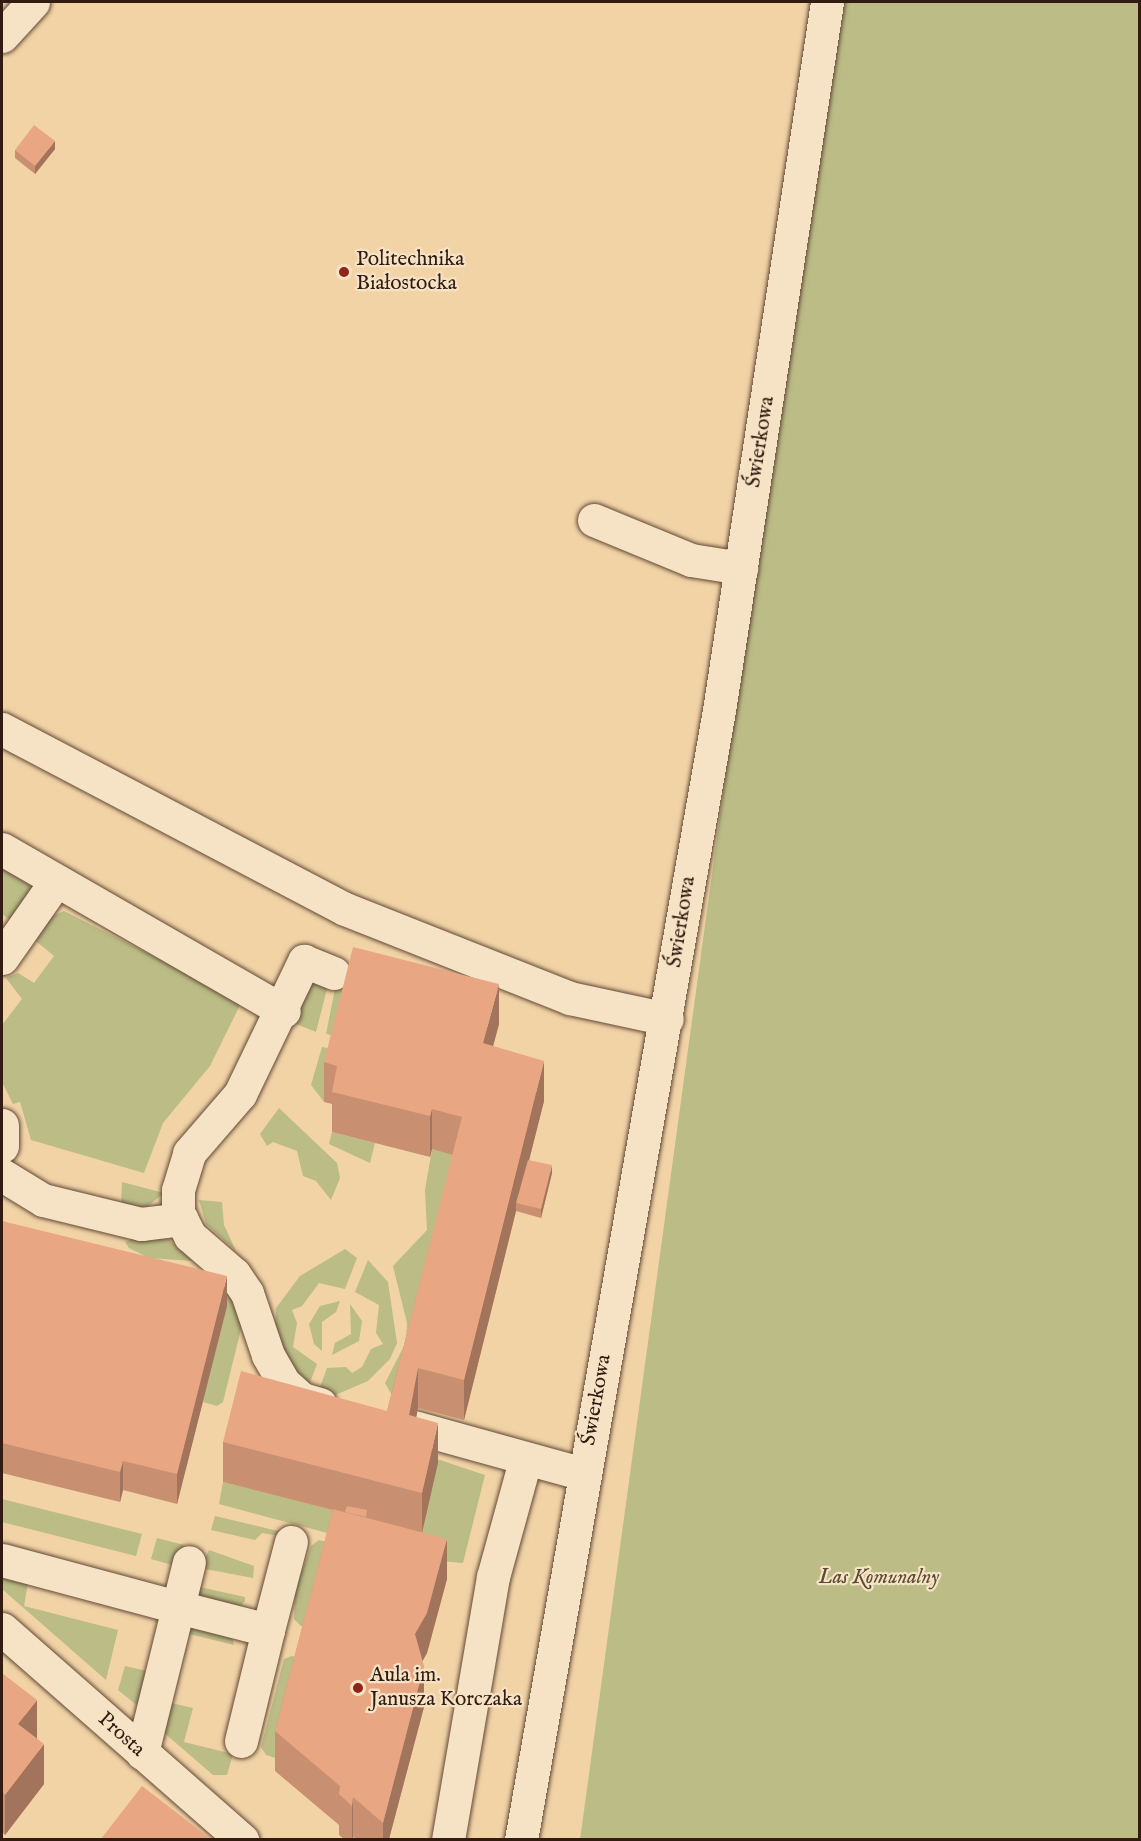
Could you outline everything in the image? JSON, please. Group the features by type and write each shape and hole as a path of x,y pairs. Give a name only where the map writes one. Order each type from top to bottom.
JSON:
{"street":[{"path":"2,36 33,2"},
{"name":"Świerkowa","path":"521,1839 584,1474 667,1019 741,568 827,2"},
{"path":"594,520 691,560 741,568"},
{"path":"2,729 345,909 570,998 667,1019"},
{"path":"2,849 284,1011"},
{"path":"5,947 56,880"},
{"path":"334,973 304,962 284,1011 240,1094 189,1153 178,1190 182,1219 190,1236 234,1274 247,1293 268,1355 284,1383 302,1399 351,1412"},
{"path":"2,1125 2,1146"},
{"path":"2,1175 43,1200 108,1216 141,1224 182,1219"},
{"path":"398,1423 525,1461 584,1474"},
{"path":"448,1839 493,1577 525,1461"},
{"path":"241,1741 291,1542"},
{"path":"2,1560 268,1630"},
{"path":"142,1753 189,1562"},
{"name":"Prosta","path":"2,1629 242,1839"}],"green space":[{"name":"Las Komunalny","path":"843,2 1139,2 1139,1839 580,1840 766,479"},
{"path":"2,866 27,880 31,890 11,921 2,914"},
{"path":"64,911 242,1001 210,1066 163,1123 144,1173 31,1140 20,1102 13,1104 2,1082 2,1025 22,999 6,978 18,973 34,983 54,956 31,937 48,918"},
{"path":"329,981 316,1032 289,1021 312,982"},
{"path":"336,984 353,987 340,1037 326,1034"},
{"path":"322,1047 337,1050 324,1102 311,1085"},
{"path":"279,1108 337,1163 340,1178 331,1200 316,1181 303,1176 297,1151 273,1142 267,1146 260,1134"},
{"path":"332,1132 375,1143 370,1163 329,1144"},
{"path":"432,1149 462,1157 394,1399 385,1383 406,1342 407,1323 393,1266 427,1230 425,1190"},
{"path":"122,1182 164,1193 143,1210 121,1203"},
{"path":"199,1200 222,1202 224,1225 236,1251 206,1224"},
{"path":"135,1238 168,1239 193,1261 149,1258 129,1248 125,1242"},
{"path":"345,1249 357,1258 345,1289 319,1283 302,1306 292,1310 297,1323 293,1347 317,1364 309,1385 289,1367 275,1329 276,1308 300,1276"},
{"path":"368,1260 388,1282 397,1343 390,1359 368,1381 333,1396 319,1390 327,1368 346,1367 352,1373 362,1367 371,1349 383,1344 376,1333 379,1305 355,1292"},
{"path":"217,1279 244,1317 223,1402 217,1406 203,1402"},
{"path":"340,1301 336,1312 322,1322 322,1351 314,1344 309,1324 320,1306"},
{"path":"350,1304 362,1321 359,1341 332,1355 335,1343 351,1334"},
{"path":"410,1450 485,1475 463,1563 428,1560 219,1504 223,1482 422,1532 438,1463"},
{"path":"2,1499 142,1534 136,1556 2,1522"},
{"path":"215,1516 286,1533 286,1537 262,1533 255,1540 211,1530"},
{"path":"157,1538 184,1545 179,1567 151,1559"},
{"path":"319,1540 447,1574 447,1579 410,1569 312,1628 301,1626 294,1619 295,1590 311,1546"},
{"path":"209,1550 254,1566 253,1578 200,1568"},
{"path":"2,1574 28,1583 24,1606 118,1630 106,1680 2,1589"},
{"path":"195,1586 245,1597 245,1601 240,1607 198,1598"},
{"path":"191,1625 232,1637 234,1645 185,1633"},
{"path":"292,1656 304,1659 278,1759 266,1755 261,1747 284,1659"},
{"path":"125,1666 147,1671 139,1707 118,1690"},
{"path":"171,1703 193,1708 184,1742 233,1754 227,1775 213,1775 162,1731"}],"building":[{"path":"34,125 55,141 35,166 15,150"},
{"path":"353,947 499,984 483,1043 544,1061 464,1380 418,1368 409,1415 438,1423 422,1493 223,1442 241,1371 387,1411 390,1400 462,1117 432,1109 430,1116 332,1092 337,1066 324,1062"},
{"path":"528,1160 552,1165 541,1209 516,1203"},
{"path":"2,1221 227,1276 177,1474 123,1461 120,1472 2,1443"},
{"path":"347,1506 367,1510 366,1517 345,1512"},
{"name":"Aula im. Janusza Korczaka","path":"333,1509 447,1539 427,1613 415,1634 424,1666 383,1823 353,1797 352,1806 339,1794 340,1786 275,1731"},
{"path":"2,1673 37,1700 18,1724 44,1744 5,1795 2,1792"},
{"path":"142,1786 211,1839 101,1839"}],"place":[{"name":"Politechnika Białostocka","path":"344,272"},
{"name":"Aula im. Janusza Korczaka","path":"358,1688"}]}
